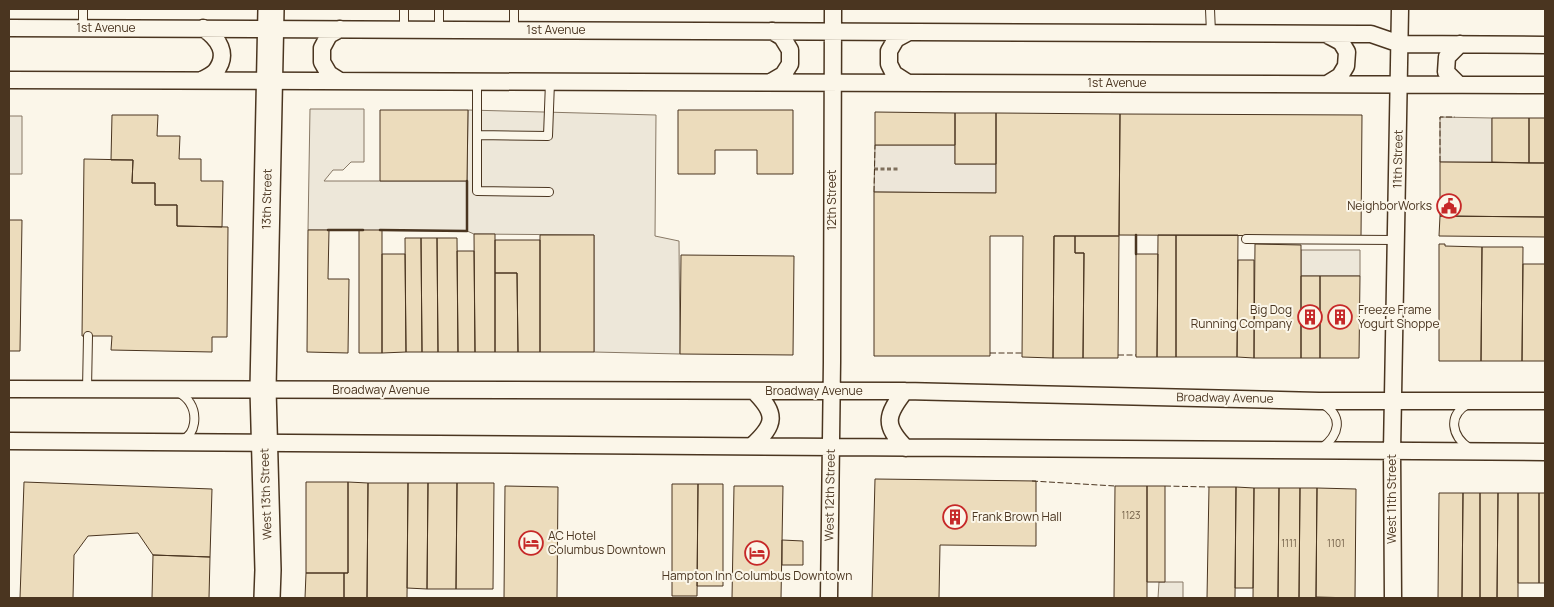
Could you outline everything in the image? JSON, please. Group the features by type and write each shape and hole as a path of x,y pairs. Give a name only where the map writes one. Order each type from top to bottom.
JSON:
{"main road":[{"name":"13th Street","path":"263,389 271,19"},
{"name":"West 13th Street","path":"263,389 268,570 267,598"}],"street":[{"name":"12th Street","path":"832,391 833,9"},
{"name":"11th Street","path":"1393,400 1400,9"},
{"name":"1st Avenue","path":"9,28 203,28 271,19 340,29 1371,34 1400,44 1545,45"},
{"path":"202,80 215,73 221,62 221,47 215,36 203,28"},
{"path":"340,29 329,36 322,48 322,62 329,74 340,81"},
{"path":"771,82 783,75 790,64 790,50 782,37 772,31"},
{"path":"908,83 894,74 889,64 889,52 896,39 909,32"},
{"path":"1326,34 1341,42 1346,52 1346,66 1340,76 1327,84"},
{"path":"1458,84 1446,72 1446,58 1460,44"},
{"name":"1st Avenue","path":"9,80 1545,85"},
{"name":"Broadway Avenue","path":"9,389 906,391 1319,401 1545,401"},
{"name":"Broadway Avenue","path":"752,446 766,433 772,418 767,404 754,391"},
{"name":"West 12th Street","path":"829,598 832,391"},
{"path":"906,391 893,406 890,420 893,435 906,448"},
{"name":"West 11th Street","path":"1393,400 1393,598"},
{"path":"9,441 1545,452"}],"lane":[{"path":"83,9 83,28"},
{"path":"404,9 404,30"},
{"path":"439,9 439,30"},
{"path":"514,9 514,30"},
{"path":"1210,9 1210,33"},
{"path":"477,81 477,191 549,192"},
{"path":"477,136 548,136 550,82"},
{"path":"1246,239 1396,240"},
{"path":"87,389 88,336"},
{"path":"165,389 178,392 185,397 190,402 194,413 192,430 186,438 174,442"},
{"path":"1474,400 1462,407 1456,416 1454,424 1455,433 1461,442 1474,452"},
{"path":"1318,451 1332,440 1336,429 1336,420 1332,409 1319,401"}],"path":[{"path":"874,169 900,169"}],"shaded area":[{"path":"310,109 364,109 364,162 351,162 343,170 333,170 324,181 467,181 468,110 656,115 655,236 679,241 680,354 594,352 594,235 474,234 467,231 308,230"},
{"path":"9,116 22,116 22,174 9,174"},
{"path":"1440,117 1492,118 1492,162 1440,162"},
{"path":"875,145 955,145 955,164 996,164 996,193 874,192"},
{"path":"1301,250 1360,250 1360,276 1301,276"},
{"path":"1159,582 1183,582 1183,598 1158,598"}],"building":[{"path":"380,110 468,110 467,181 380,181"},
{"path":"678,110 793,110 793,174 757,174 757,150 715,150 715,174 678,174"},
{"path":"875,112 955,113 955,145 875,145"},
{"path":"955,113 996,113 996,164 955,164"},
{"path":"996,113 1120,114 1119,236 1054,236 1053,358 1022,357 1023,236 990,236 990,356 874,356 874,192 996,193"},
{"path":"1120,114 1362,115 1361,236 1119,235"},
{"path":"112,115 158,115 157,136 180,136 179,159 201,159 201,181 223,181 222,227 177,226 177,205 155,205 155,183 132,183 133,160 111,160"},
{"path":"1492,118 1529,118 1529,163 1492,162"},
{"path":"1529,118 1545,118 1545,163 1529,163"},
{"path":"84,159 133,160 132,183 155,183 155,205 177,205 177,226 228,227 227,337 212,337 212,352 111,350 112,336 82,336"},
{"path":"1440,162 1545,163 1545,217 1440,216"},
{"path":"1440,216 1545,217 1545,237 1439,236"},
{"path":"9,220 22,220 20,351 9,351"},
{"path":"308,230 329,230 328,279 349,279 348,353 307,352"},
{"path":"359,230 382,230 382,353 359,353"},
{"path":"474,234 495,234 495,352 475,352"},
{"path":"540,235 594,235 594,352 540,352"},
{"path":"1158,235 1176,235 1176,357 1157,357"},
{"path":"1176,235 1238,235 1237,357 1176,357"},
{"path":"1054,236 1075,236 1075,253 1084,253 1083,358 1053,358"},
{"path":"1075,236 1119,236 1118,358 1083,358 1084,253 1075,253"},
{"path":"405,238 421,238 422,352 406,352"},
{"path":"421,238 437,238 438,352 422,352"},
{"path":"437,238 457,238 458,352 438,352"},
{"path":"495,240 540,240 540,352 518,352 517,273 495,273"},
{"path":"1255,244 1301,245 1301,358 1254,358"},
{"path":"1439,244 1445,244 1445,246 1482,247 1481,361 1439,361"},
{"path":"1482,247 1523,247 1522,361 1481,361"},
{"path":"457,251 474,251 475,352 458,352"},
{"path":"382,254 405,254 406,352 382,353"},
{"path":"1136,254 1158,254 1157,357 1136,357"},
{"path":"681,255 794,256 793,355 680,354"},
{"path":"1238,260 1254,260 1254,358 1237,357"},
{"path":"1523,264 1545,264 1545,361 1522,361"},
{"path":"495,273 517,273 518,352 495,352"},
{"name":"Big Dog Running Company","path":"1301,276 1320,276 1320,358 1301,358"},
{"name":"Freeze Frame Yogurt Shoppe","path":"1320,276 1360,276 1359,358 1320,358"},
{"name":"Frank Brown Hall","path":"875,479 1036,481 1036,546 940,545 939,598 872,598"},
{"path":"24,482 212,489 210,557 153,555 138,533 88,536 74,555 73,598 20,598"},
{"path":"306,482 348,482 348,573 306,573"},
{"path":"348,482 368,483 367,598 344,598 344,573 348,573"},
{"path":"368,483 408,483 407,598 367,598"},
{"path":"408,483 428,483 427,589 407,588"},
{"path":"428,483 457,483 456,589 427,589"},
{"path":"457,483 494,483 493,589 456,589"},
{"path":"672,484 698,484 697,596 672,596"},
{"path":"698,484 723,484 723,586 697,586"},
{"name":"AC Hotel Columbus Downtown","path":"505,486 558,487 557,598 504,598"},
{"name":"Hampton Inn Columbus Downtown","path":"734,486 783,486 781,598 732,598"},
{"path":"1115,486 1147,486 1147,598 1114,598"},
{"path":"1147,486 1165,486 1165,582 1147,582"},
{"path":"1209,487 1236,487 1235,598 1207,598"},
{"path":"1236,487 1254,488 1253,588 1235,588"},
{"path":"1254,488 1279,488 1278,598 1253,598"},
{"path":"1279,488 1300,488 1299,598 1278,598"},
{"path":"1300,488 1317,488 1316,598 1299,598"},
{"path":"1317,488 1356,489 1355,598 1316,597"},
{"path":"1439,493 1463,493 1462,598 1438,598"},
{"path":"1463,493 1480,493 1480,598 1462,598"},
{"path":"1480,493 1498,493 1497,598 1480,598"},
{"path":"1498,493 1518,493 1518,598 1497,598"},
{"path":"1518,493 1539,493 1539,583 1518,583"},
{"path":"1539,493 1545,493 1545,583 1539,583"},
{"path":"782,540 803,541 803,565 782,565"},
{"path":"153,555 210,557 209,598 152,598"},
{"path":"306,573 344,573 344,598 305,598"}],"fence":[{"path":"1440,162 1440,117 1455,117"},
{"path":"874,192 875,145"},
{"path":"990,353 1023,353"},
{"path":"1118,355 1136,355"},
{"path":"1032,481 1115,486"},
{"path":"1165,486 1209,487"}],"wall":[{"path":"380,230 467,231 467,181"},
{"path":"328,230 363,230"},
{"path":"1136,235 1136,254"}],"place":[{"name":"NeighborWorks","path":"1449,206"},
{"name":"Big Dog Running Company","path":"1310,317"},
{"name":"Freeze Frame Yogurt Shoppe","path":"1340,317"},
{"name":"Frank Brown Hall","path":"955,517"},
{"name":"AC Hotel Columbus Downtown","path":"531,543"},
{"name":"Hampton Inn Columbus Downtown","path":"757,553"}]}
